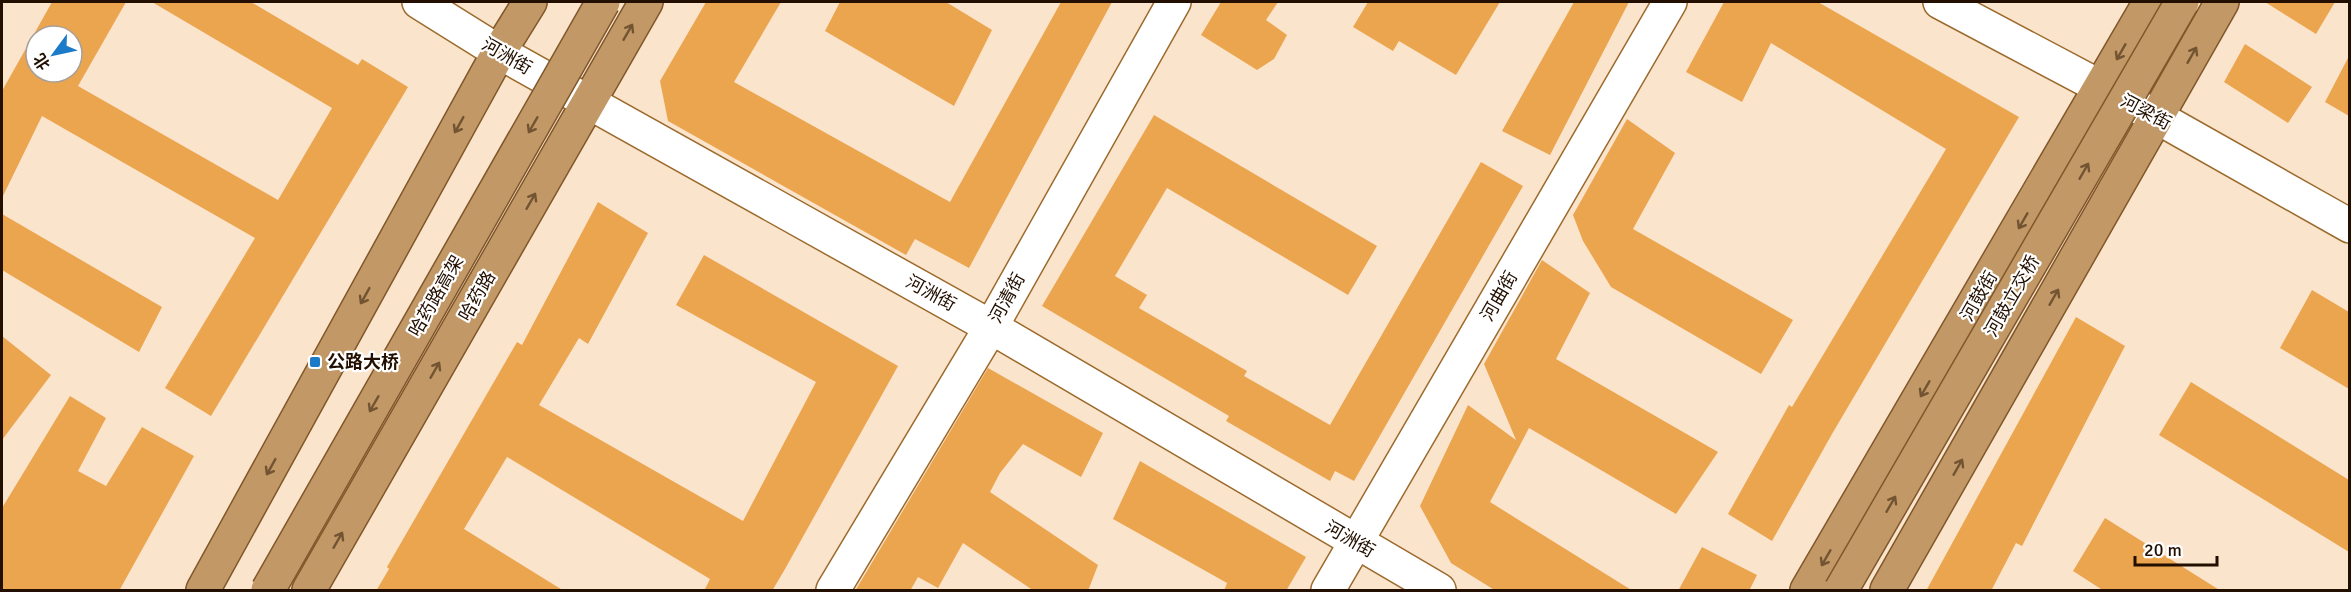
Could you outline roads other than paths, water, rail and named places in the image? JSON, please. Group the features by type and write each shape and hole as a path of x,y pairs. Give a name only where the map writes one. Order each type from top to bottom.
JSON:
{"highway":[{"path":"203,591 499,52 530,2"},
{"name":"哈药路高架","path":"268,591 603,2"},
{"name":"哈药路","path":"309,591 646,2"},
{"name":"河鼓街","path":"1807,591 2150,2"},
{"name":"河鼓立交桥","path":"1841,591 2182,2"},
{"path":"1887,591 2222,2"}],"street":[{"name":"河洲街","path":"419,2 499,52 991,327 1439,591"},
{"name":"河清街","path":"833,591 991,327 1174,2"},
{"name":"河曲街","path":"1328,591 1670,2"},
{"name":"河梁街","path":"1940,2 2157,117 2349,226"}],"place":[{"name":"公路大桥","path":"315,362"}]}
